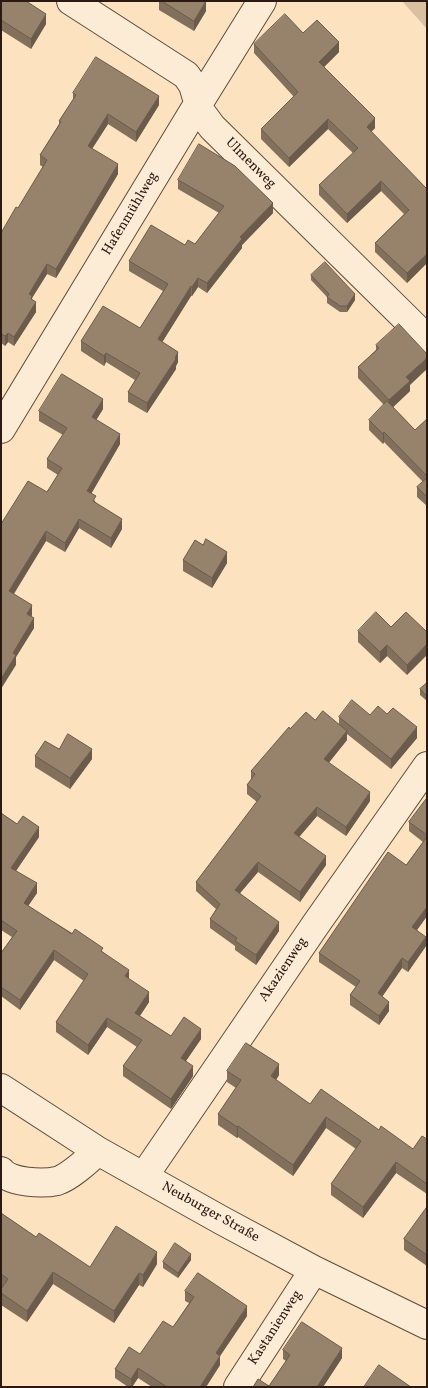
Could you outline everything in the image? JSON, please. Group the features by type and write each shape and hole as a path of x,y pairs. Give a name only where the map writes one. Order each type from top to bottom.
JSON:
{"street":[{"name":"Ulmenweg","path":"71,1 186,75 193,85 198,104 212,127 427,340"},
{"name":"Hafenmühlweg","path":"1,428 262,1"},
{"name":"Akazienweg","path":"144,1176 427,766"},
{"name":"Neuburger Straße","path":"4,1097 221,1220 314,1270 427,1324"},
{"path":"1,1171 24,1182 58,1181 79,1168 98,1151"},
{"name":"Kastanienweg","path":"238,1387 314,1270"}],"shaded area":[{"path":"402,1 427,1 427,29"}],"building":[{"path":"1,1 26,1 46,14 31,39 1,20"},
{"path":"162,1 206,1 194,21"},
{"path":"285,14 303,33 317,20 339,42 319,62 375,118 367,127 427,189 427,254 407,273 375,243 409,210 381,181 347,214 319,185 358,148 328,119 289,158 261,129 298,92 254,44"},
{"path":"96,57 159,96 136,132 108,114 88,146 118,164 56,269 47,264 29,294 32,296 31,299 36,302 14,337 8,333 5,336 1,334 1,233 47,160 40,155 76,95 73,93"},
{"path":"199,144 235,166 273,203 240,237 242,239 207,283 198,278 191,286 158,339 178,352 176,359 147,403 128,392 140,373 106,353 104,356 81,341 103,306 140,328 168,284 129,261 151,225 185,245 188,240 195,244 224,206 178,180"},
{"path":"325,262 355,294 347,306 340,306 327,297 329,294 311,275"},
{"path":"399,324 427,354 427,358 406,377 410,381 389,400 358,367 379,348 376,345"},
{"path":"62,374 103,399 92,417 120,434 87,491 96,496 93,501 122,519 111,538 79,519 65,543 46,531 9,591 32,605 27,614 34,618 13,653 16,655 1,679 1,524 28,481 47,492 62,468 47,459 67,428 39,411"},
{"path":"387,401 415,430 427,419 427,476 384,432 383,434 369,420"},
{"path":"427,478 427,497 417,487"},
{"path":"206,539 227,552 212,578 183,560 195,540 203,545"},
{"path":"376,612 391,627 406,612 427,632 427,644 407,665 387,645 380,652 358,631"},
{"path":"427,683 427,696 420,689"},
{"path":"352,700 370,715 378,706 387,714 393,708 417,727 391,759 339,717"},
{"path":"323,711 347,731 324,759 370,792 346,827 317,807 294,833 326,856 300,892 258,862 235,890 279,922 256,955 235,941 237,938 210,919 220,904 196,882 261,796 247,785 255,774 251,771 289,727 290,729 306,712 315,720"},
{"path":"68,734 92,749 70,778 35,756 45,741 59,749"},
{"path":"427,798 427,835 409,822"},
{"path":"1,813 17,824 23,816 39,827 11,868 37,883 24,903 72,934 75,929 103,948 101,951 129,970 125,976 149,992 135,1013 171,1036 184,1017 201,1029 181,1058 193,1066 171,1099 123,1066 142,1040 107,1018 88,1045 56,1022 88,974 54,950 20,1000 1,987 1,953 17,931 1,920"},
{"path":"427,837 427,907 412,927 426,937 408,962 402,958 378,993 389,1002 379,1016 350,995 360,981 319,953 388,852 406,865"},
{"path":"246,1043 279,1064 271,1076 310,1104 321,1089 379,1130 381,1126 413,1149 422,1136 427,1139 427,1184 396,1162 363,1207 331,1184 361,1141 326,1117 293,1165 218,1114 241,1080 227,1071"},
{"path":"427,1207 427,1255 404,1239"},
{"path":"1,1213 36,1237 39,1233 90,1267 116,1226 157,1252 143,1275 139,1273 114,1311 53,1272 27,1311 1,1293 1,1289 8,1279 1,1274"},
{"path":"175,1243 191,1254 178,1273 163,1262"},
{"path":"198,1273 247,1306 216,1353 220,1356 200,1387 167,1387 138,1368 131,1379 115,1369 129,1347 140,1354 163,1321 173,1327 194,1297 185,1291"},
{"path":"302,1322 342,1348 317,1387 253,1387 258,1379 269,1386 290,1355 283,1350"},
{"path":"379,1365 411,1387 364,1387"}]}
